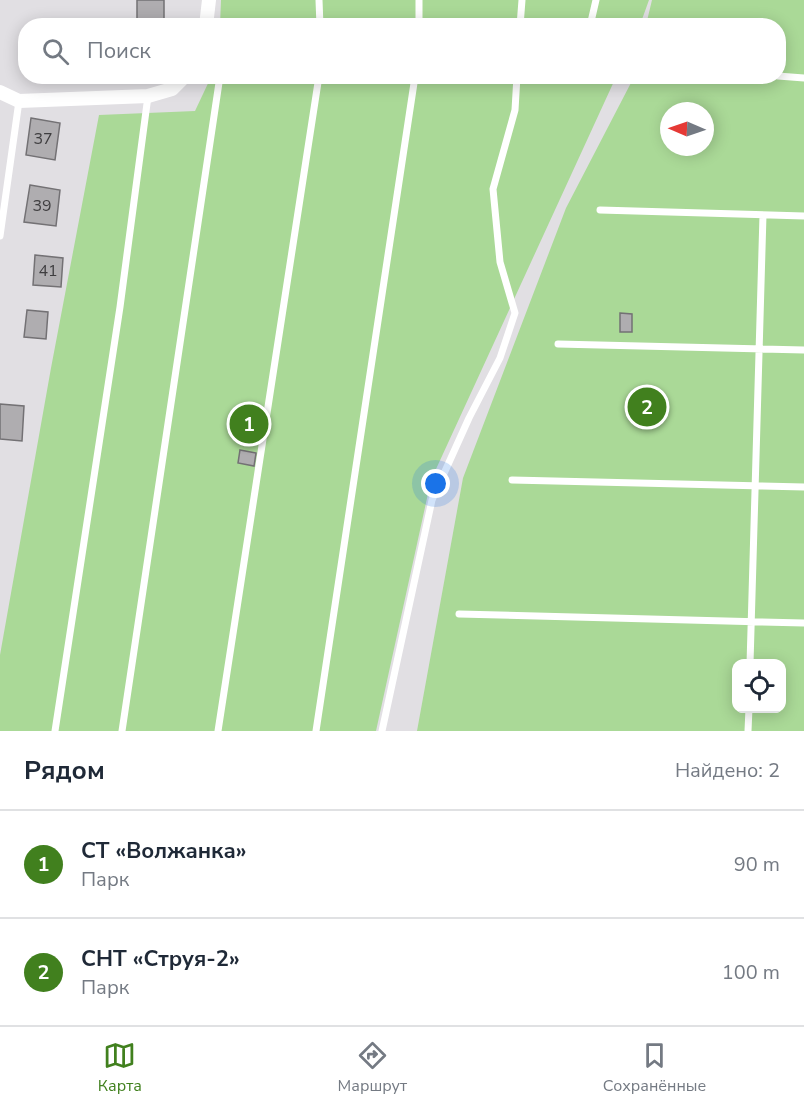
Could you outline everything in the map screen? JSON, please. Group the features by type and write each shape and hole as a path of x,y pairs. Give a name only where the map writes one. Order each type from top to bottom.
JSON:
{"street":[{"path":"207,18 209,0"},
{"path":"0,93 19,101 148,96 172,89 177,84"}],"lane":[{"path":"319,0 320,18"},
{"path":"419,0 419,18"},
{"path":"520,18 522,0"},
{"path":"592,18 596,0"},
{"path":"786,77 804,78"},
{"path":"122,731 219,84"},
{"path":"218,731 318,84"},
{"path":"316,731 414,84"},
{"path":"382,731 432,500 469,418 500,358 515,313 500,262 493,189 515,110 517,84"},
{"path":"55,731 120,307 148,96"},
{"path":"0,236 19,101"},
{"path":"600,210 804,216"},
{"path":"750,659 763,215"},
{"path":"558,344 804,350"},
{"path":"513,480 804,487"},
{"path":"459,614 804,623"},
{"path":"748,731 749,713"}],"green space":[{"path":"221,0 649,0 643,18 220,18"},
{"path":"652,0 804,0 804,731 417,731 463,478 566,208 630,84 786,84 786,18 648,18"},
{"path":"208,84 613,84 431,480 376,731 0,731 0,655 99,115 195,111"}],"building":[{"path":"137,0 164,0 164,18 137,18"},
{"path":"31,118 60,123 55,160 26,155"},
{"path":"30,185 60,190 56,226 24,222"},
{"path":"35,255 63,258 61,287 33,285"},
{"path":"27,310 48,312 46,339 24,337"},
{"path":"620,313 632,314 632,332 620,332"},
{"path":"0,404 24,406 22,441 0,439"},
{"path":"240,450 256,453 254,466 238,463"}],"place":[{"name":"СНТ «Струя-2»","path":"647,407"},
{"name":"СТ «Волжанка»","path":"249,424"}]}
